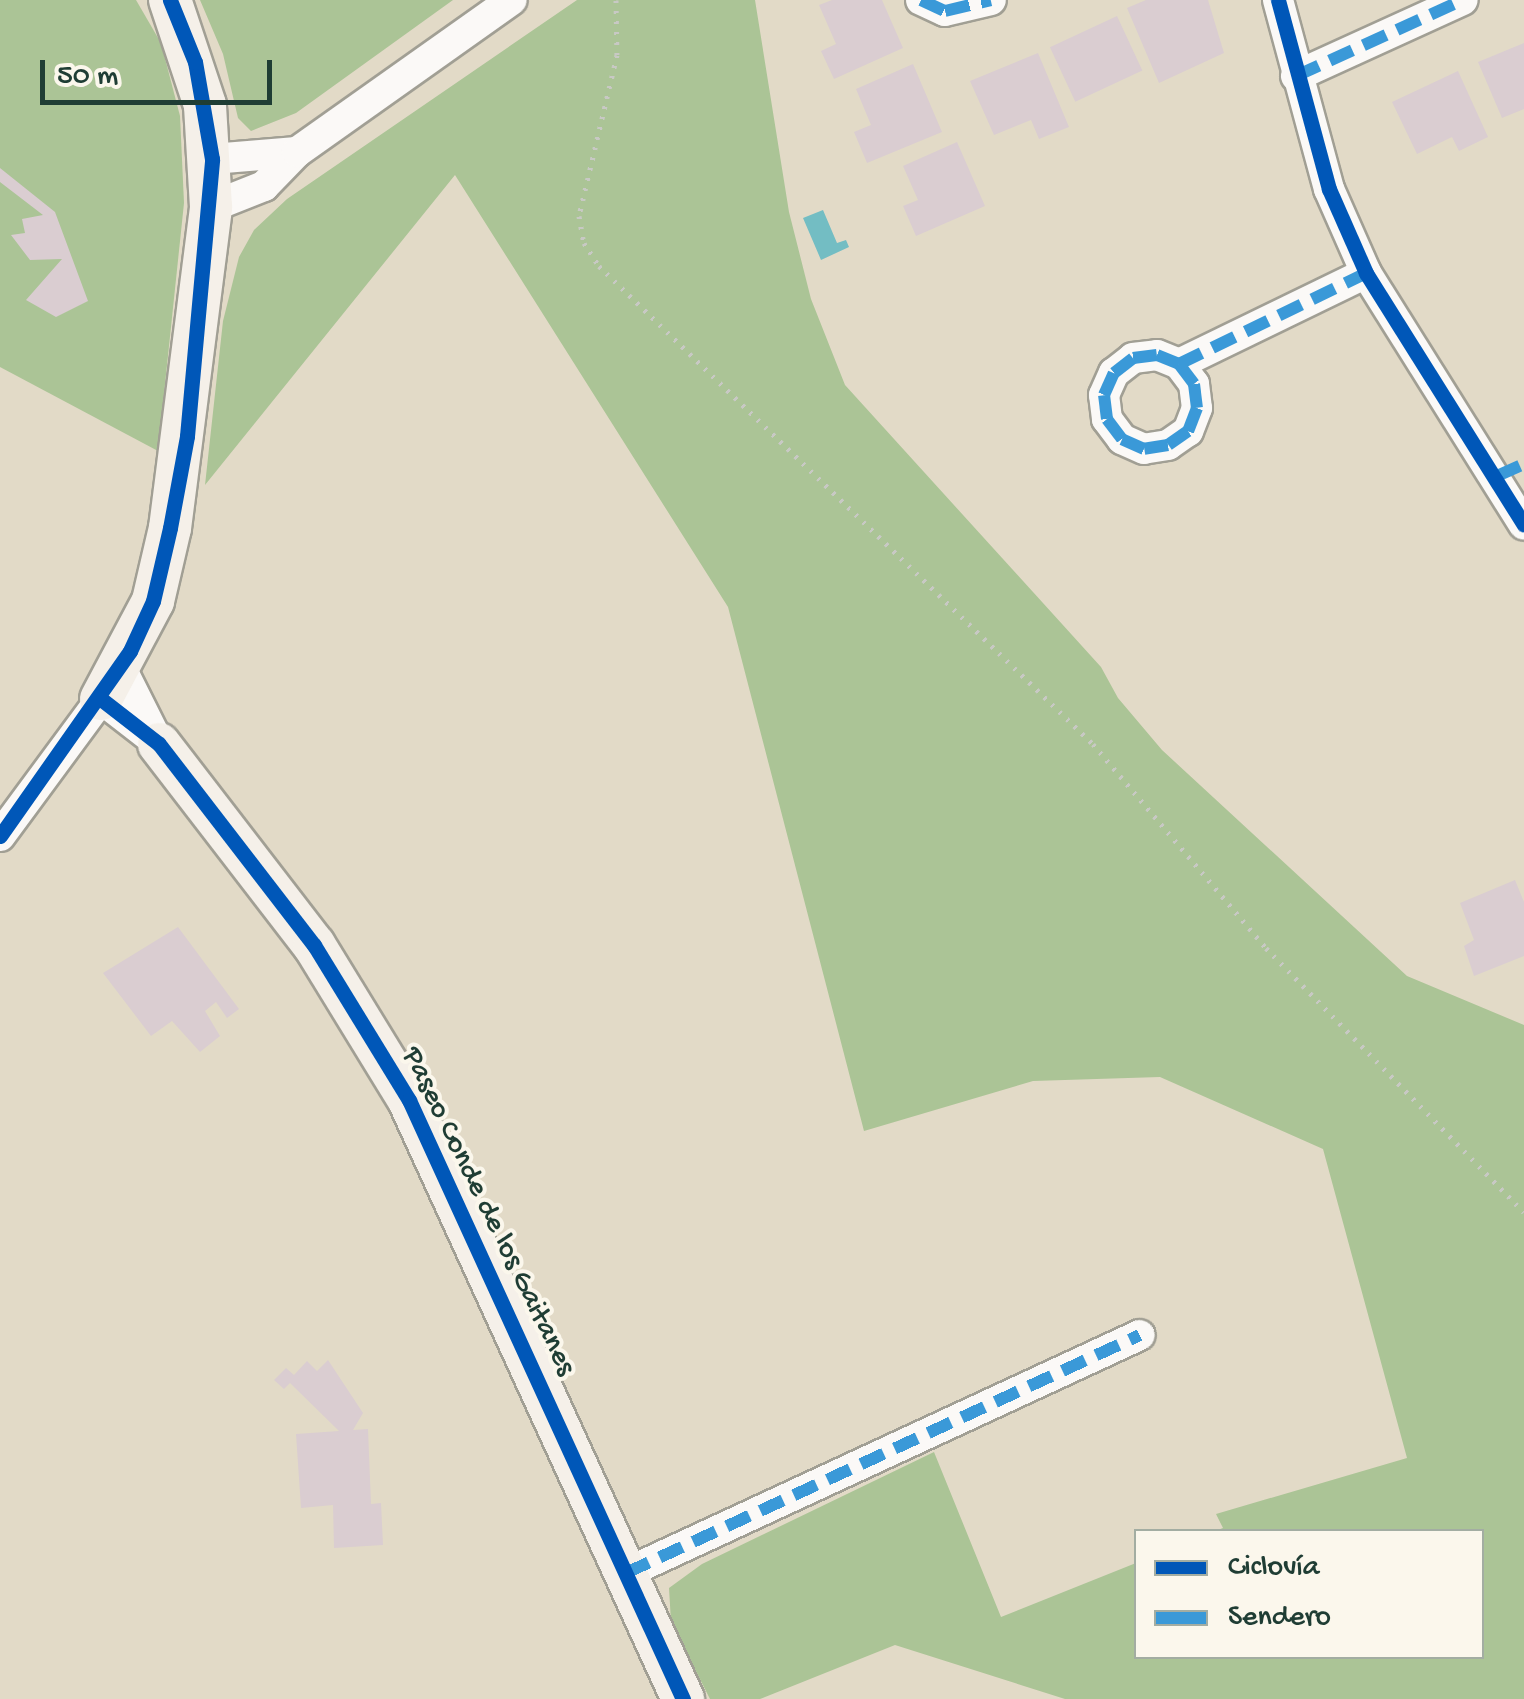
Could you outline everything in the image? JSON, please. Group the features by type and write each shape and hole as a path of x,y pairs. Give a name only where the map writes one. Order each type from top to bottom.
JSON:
{"street":[{"path":"0,836 12,804 110,683 153,600 170,528 211,207 212,159 195,62 170,0"},
{"path":"211,207 247,197 297,152 512,0"},
{"path":"921,0 945,11 991,0"},
{"path":"1278,0 1329,188 1366,273 1510,470 1524,525"},
{"path":"1296,76 1463,0"},
{"path":"212,159 297,152"},
{"path":"1180,364 1366,273"},
{"name":"Paseo Conde de los Gaitanes","path":"110,683 314,945 409,1100 683,1699"},
{"path":"626,1573 1140,1335"}],"path":[{"path":"616,0 617,55 579,216 584,243 599,266 1093,744 1266,948 1524,1212"}],"green space":[{"path":"0,0 136,0 161,43 180,116 184,203 158,451 0,367"},
{"path":"200,0 453,0 296,113 251,131 238,118 223,54"},
{"path":"577,0 755,0 789,212 811,299 845,385 1101,667 1118,698 1162,750 1407,976 1524,1025 1524,1699 1065,1699 895,1645 760,1699 710,1699 671,1622 669,1588 702,1564 934,1452 1001,1617 1134,1564 1134,1659 1484,1659 1484,1529 1220,1529 1216,1514 1407,1458 1323,1149 1160,1077 1033,1081 864,1131 728,607 455,175 205,485 223,321 239,257 254,230 287,199"}],"water":[{"path":"823,210 837,243 846,240 849,247 821,260 803,218"}],"building":[{"path":"832,0 882,0 903,48 834,79 821,51 836,44 819,5"},
{"path":"1146,0 1208,0 1224,53 1159,83 1127,8"},
{"path":"1117,16 1142,70 1075,102 1050,47"},
{"path":"1524,43 1524,109 1502,118 1478,62"},
{"path":"1038,53 1069,127 1039,139 1031,120 994,135 970,81"},
{"path":"913,64 942,132 867,163 854,132 871,125 856,89"},
{"path":"1458,71 1488,137 1459,151 1452,137 1417,154 1392,102"},
{"path":"957,142 985,206 916,236 903,206 918,200 903,166"},
{"path":"0,168 55,212 88,301 56,317 26,300 62,259 30,260 11,235 25,233 22,219 43,215 0,182"},
{"path":"1515,880 1524,902 1524,956 1474,976 1464,946 1474,940 1460,903"},
{"path":"178,927 239,1009 227,1018 216,1002 205,1011 220,1036 200,1052 172,1021 151,1036 103,973"},
{"path":"328,1360 363,1413 353,1430 368,1429 371,1504 381,1503 383,1545 334,1548 333,1505 301,1508 296,1434 339,1431 290,1383 284,1389 274,1380 286,1368 294,1375 307,1361 317,1371"}],"marked path":[{"path":"921,0 945,11 991,0"},
{"path":"1296,76 1463,0"},
{"path":"1179,364 1194,384 1197,408 1188,431 1168,445 1144,449 1122,439 1107,419 1104,395 1114,373 1133,358 1157,355 1179,364 1366,273"},
{"path":"1497,476 1524,464"},
{"path":"626,1573 1140,1335"}],"cycle path":[{"path":"0,836 130,651 153,601 170,528 187,436 212,159 195,62 170,0"},
{"path":"1278,0 1329,189 1366,273 1524,525"},
{"path":"101,699 159,744 314,945 409,1100 683,1699"}]}
